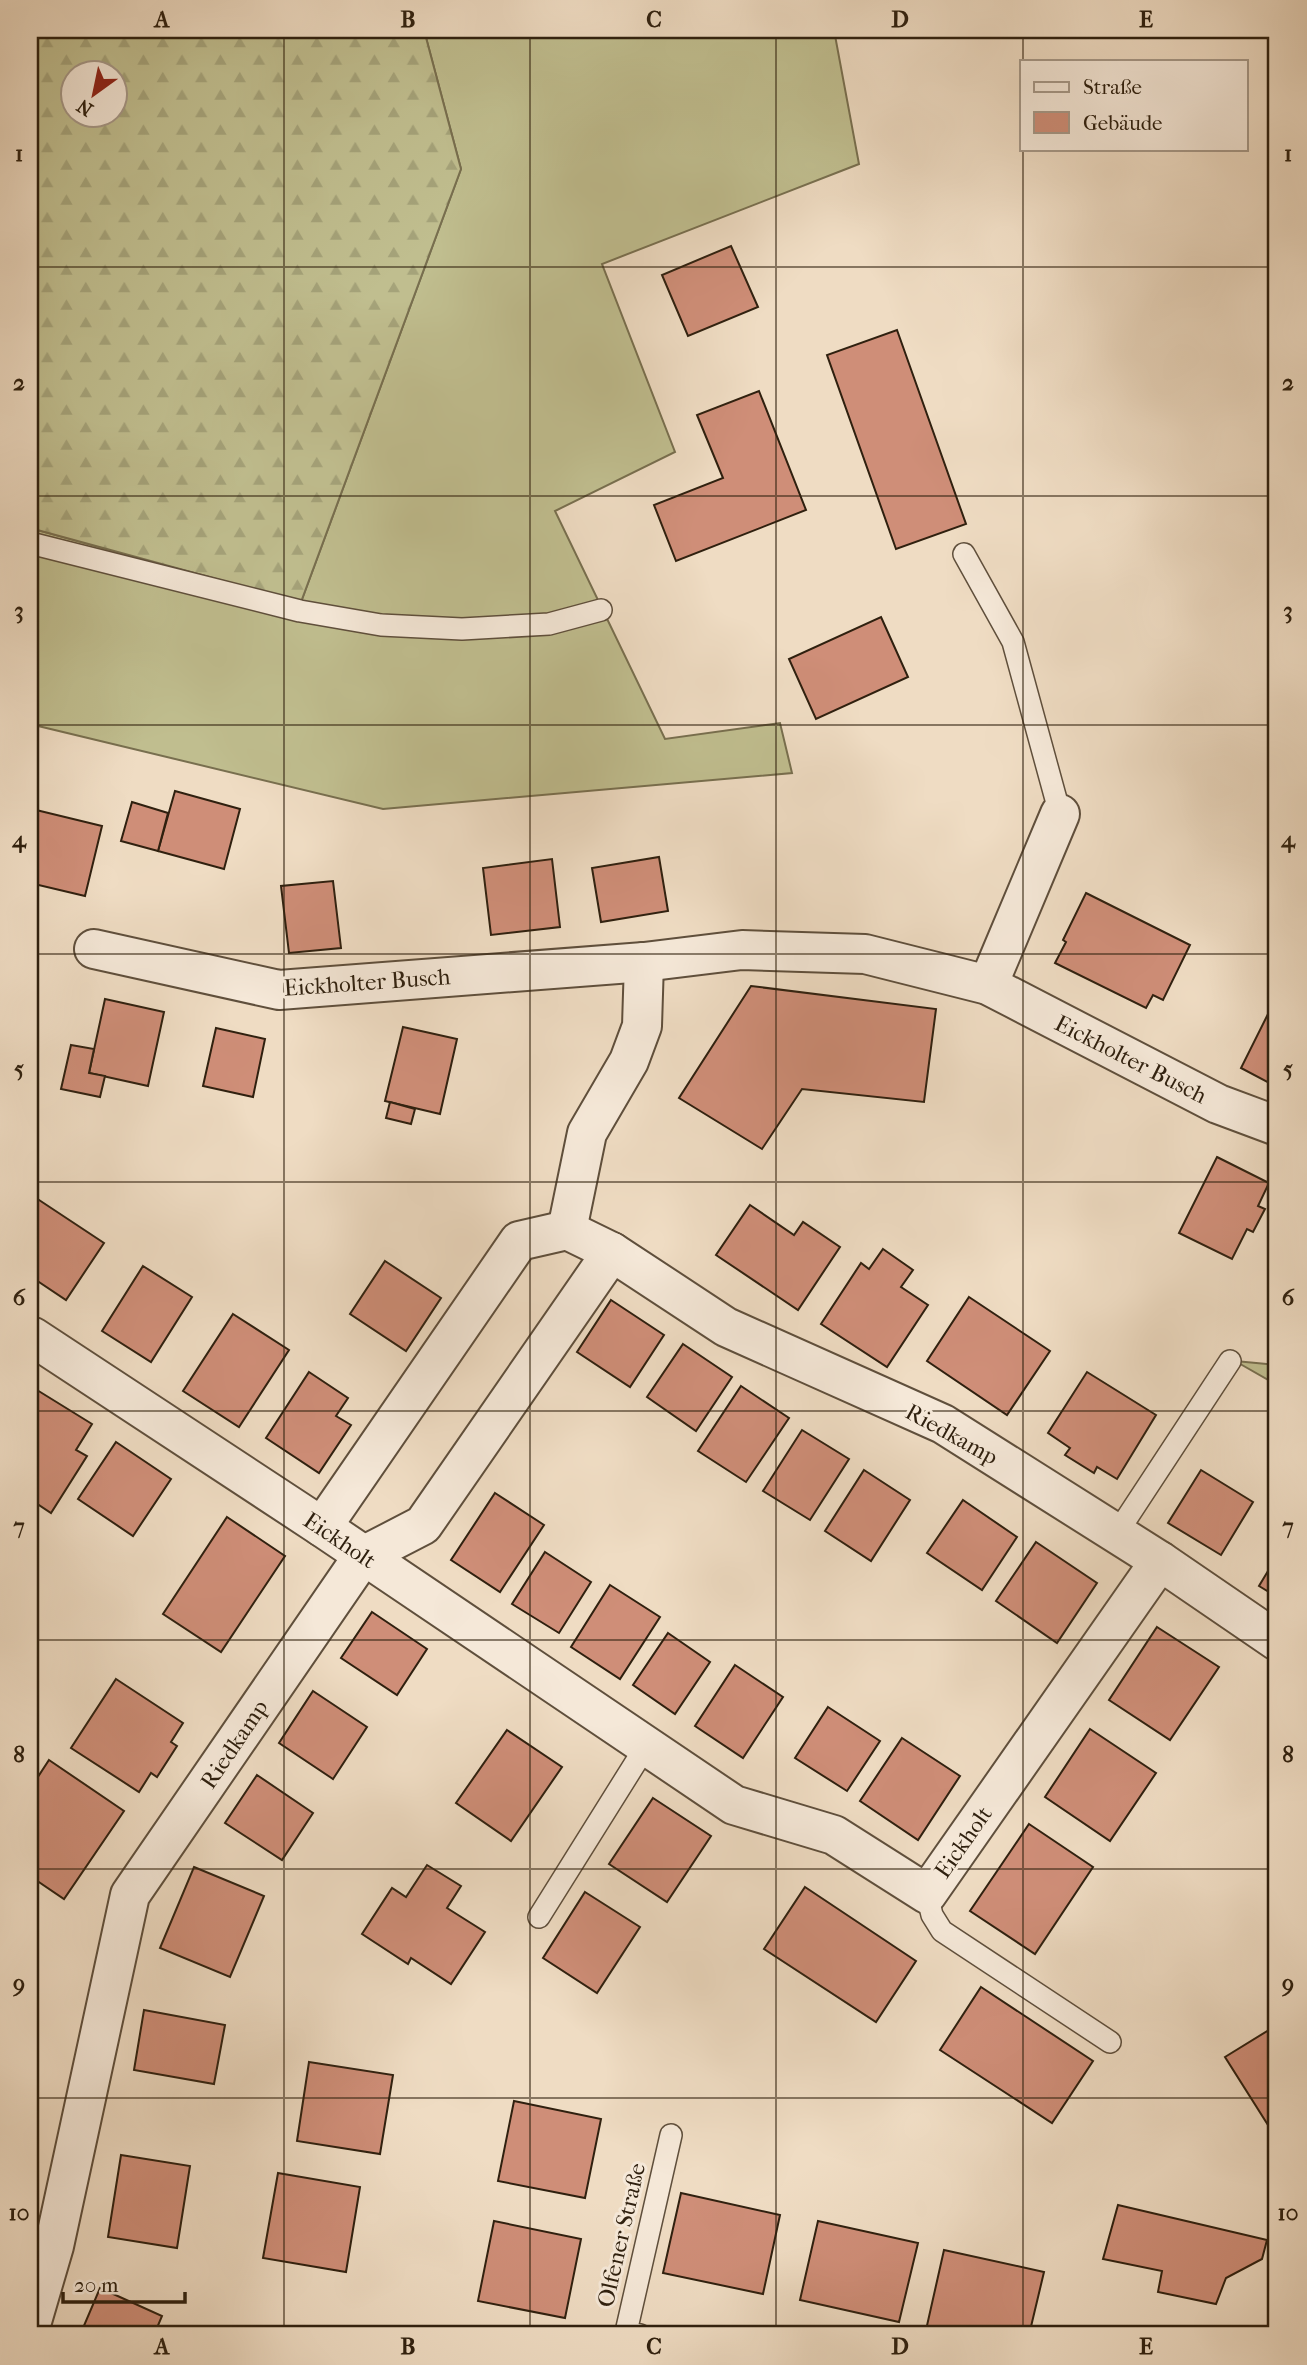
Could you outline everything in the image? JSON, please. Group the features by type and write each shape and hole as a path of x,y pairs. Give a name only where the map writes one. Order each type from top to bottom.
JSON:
{"street":[{"path":"988,985 1060,814"},
{"name":"Eickholter Busch","path":"94,949 279,990 644,962 742,950 865,954 988,985 1218,1104 1277,1126"},
{"path":"322,1527 519,1241 567,1230 587,1133 629,1061 642,1026 644,962"},
{"name":"Riedkamp","path":"567,1230 612,1252 726,1327 943,1424 1160,1562 1277,1642"},
{"name":"Riedkamp","path":"30,2328 54,2246 130,1895 363,1556 424,1525 612,1252"},
{"name":"Eickholt","path":"33,1337 322,1527 734,1805 834,1835 927,1894 1160,1562"}],"lane":[{"path":"30,542 300,611 381,625 462,629 536,625 601,610"},
{"path":"964,554 1013,642 1060,814"},
{"path":"1116,1534 1230,1361"},
{"path":"539,1917 646,1746"},
{"path":"927,1894 932,1915 942,1931 1110,2042"},
{"name":"Olfener Straße","path":"640,2335 626,2332 671,2136"}],"green space":[{"path":"30,30 424,30 461,169 301,602 30,528"},
{"path":"424,30 834,30 859,164 602,264 675,452 555,511 665,739 780,723 792,773 383,809 38,726 30,760 30,528 301,602 461,169"},
{"path":"1235,1361 1277,1365 1277,1385"}],"building":[{"path":"731,246 758,307 688,336 662,275"},
{"path":"897,330 966,524 896,549 827,355"},
{"path":"759,391 806,510 676,561 654,505 723,478 697,415"},
{"path":"881,617 908,677 816,719 789,659"},
{"path":"175,791 240,809 224,869 158,851"},
{"path":"132,802 168,813 158,851 121,841"},
{"path":"32,809 102,826 85,896 30,883"},
{"path":"659,857 668,911 601,922 592,868"},
{"path":"552,859 560,927 491,935 483,868"},
{"path":"333,881 341,948 289,953 281,886"},
{"path":"1086,893 1190,945 1163,1000 1153,995 1146,1008 1055,963"},
{"path":"751,986 936,1009 924,1102 802,1089 762,1149 679,1098"},
{"path":"1277,998 1277,1087 1241,1068"},
{"path":"105,999 164,1012 148,1086 89,1073"},
{"path":"403,1027 457,1039 440,1114 385,1101"},
{"path":"216,1028 265,1039 253,1097 203,1086"},
{"path":"71,1045 94,1049 89,1073 105,1076 100,1097 61,1089"},
{"path":"390,1102 415,1109 411,1124 386,1118"},
{"path":"1217,1157 1269,1183 1258,1206 1265,1209 1253,1232 1247,1229 1232,1259 1179,1233"},
{"path":"30,1194 104,1243 66,1300 30,1276"},
{"path":"750,1205 794,1235 803,1222 840,1247 798,1310 716,1255"},
{"path":"883,1249 913,1270 901,1287 928,1305 887,1367 821,1324 861,1263 869,1269"},
{"path":"385,1261 441,1298 406,1351 350,1314"},
{"path":"143,1266 192,1297 151,1362 102,1331"},
{"path":"969,1297 1050,1351 1007,1415 927,1361"},
{"path":"611,1300 664,1335 630,1387 577,1352"},
{"path":"233,1314 289,1350 239,1427 183,1391"},
{"path":"683,1344 732,1377 696,1431 647,1397"},
{"path":"309,1372 348,1398 336,1416 351,1425 319,1473 266,1438"},
{"path":"1087,1372 1156,1415 1117,1479 1097,1467 1094,1473 1065,1455 1070,1448 1048,1433"},
{"path":"741,1386 789,1418 746,1482 698,1451"},
{"path":"37,1390 92,1424 76,1450 87,1456 51,1513 30,1499 34,1488 30,1486 30,1401"},
{"path":"802,1430 849,1459 810,1520 763,1491"},
{"path":"116,1442 171,1479 133,1536 78,1499"},
{"path":"864,1470 910,1500 871,1561 825,1531"},
{"path":"1201,1470 1253,1502 1221,1555 1168,1523"},
{"path":"495,1493 544,1525 500,1592 451,1560"},
{"path":"963,1500 1017,1537 982,1590 927,1553"},
{"path":"227,1517 285,1556 221,1652 163,1614"},
{"path":"1036,1542 1097,1583 1057,1643 996,1601"},
{"path":"545,1552 591,1582 559,1633 512,1604"},
{"path":"1277,1556 1277,1597 1259,1586"},
{"path":"610,1585 660,1617 620,1679 571,1647"},
{"path":"372,1612 427,1649 397,1695 341,1658"},
{"path":"1157,1627 1219,1667 1170,1740 1109,1700"},
{"path":"668,1633 710,1662 675,1714 633,1685"},
{"path":"735,1665 783,1697 743,1758 695,1726"},
{"path":"116,1679 183,1723 171,1742 177,1746 157,1777 151,1773 139,1792 71,1748"},
{"path":"313,1691 367,1727 333,1779 279,1743"},
{"path":"828,1707 880,1741 847,1791 795,1758"},
{"path":"1090,1729 1156,1773 1110,1841 1045,1797"},
{"path":"507,1730 562,1767 511,1841 456,1803"},
{"path":"902,1738 960,1776 918,1840 860,1801"},
{"path":"49,1760 124,1811 64,1899 30,1876 30,1789"},
{"path":"257,1775 313,1813 282,1860 225,1823"},
{"path":"653,1798 711,1836 667,1902 609,1864"},
{"path":"1029,1824 1093,1867 1035,1954 970,1911"},
{"path":"427,1865 461,1886 447,1908 485,1932 451,1984 411,1958 408,1964 362,1934 392,1888 406,1897"},
{"path":"194,1867 264,1896 230,1977 160,1948"},
{"path":"805,1887 916,1961 876,2022 764,1949"},
{"path":"585,1892 640,1927 597,1993 543,1958"},
{"path":"981,1987 1093,2061 1052,2123 940,2050"},
{"path":"144,2010 225,2025 214,2084 134,2070"},
{"path":"1277,2025 1277,2135 1275,2136 1225,2057"},
{"path":"309,2062 393,2075 380,2154 297,2141"},
{"path":"514,2101 601,2119 585,2198 498,2181"},
{"path":"121,2155 190,2166 177,2248 108,2237"},
{"path":"278,2173 360,2187 346,2272 263,2258"},
{"path":"681,2193 780,2215 763,2294 663,2273"},
{"path":"1118,2205 1267,2240 1262,2259 1226,2278 1216,2304 1158,2292 1162,2271 1103,2259"},
{"path":"494,2221 581,2239 565,2318 478,2301"},
{"path":"818,2221 918,2243 899,2322 800,2300"},
{"path":"944,2250 1044,2272 1029,2335 951,2335 926,2330"},
{"path":"100,2288 162,2316 154,2335 80,2335"}]}
